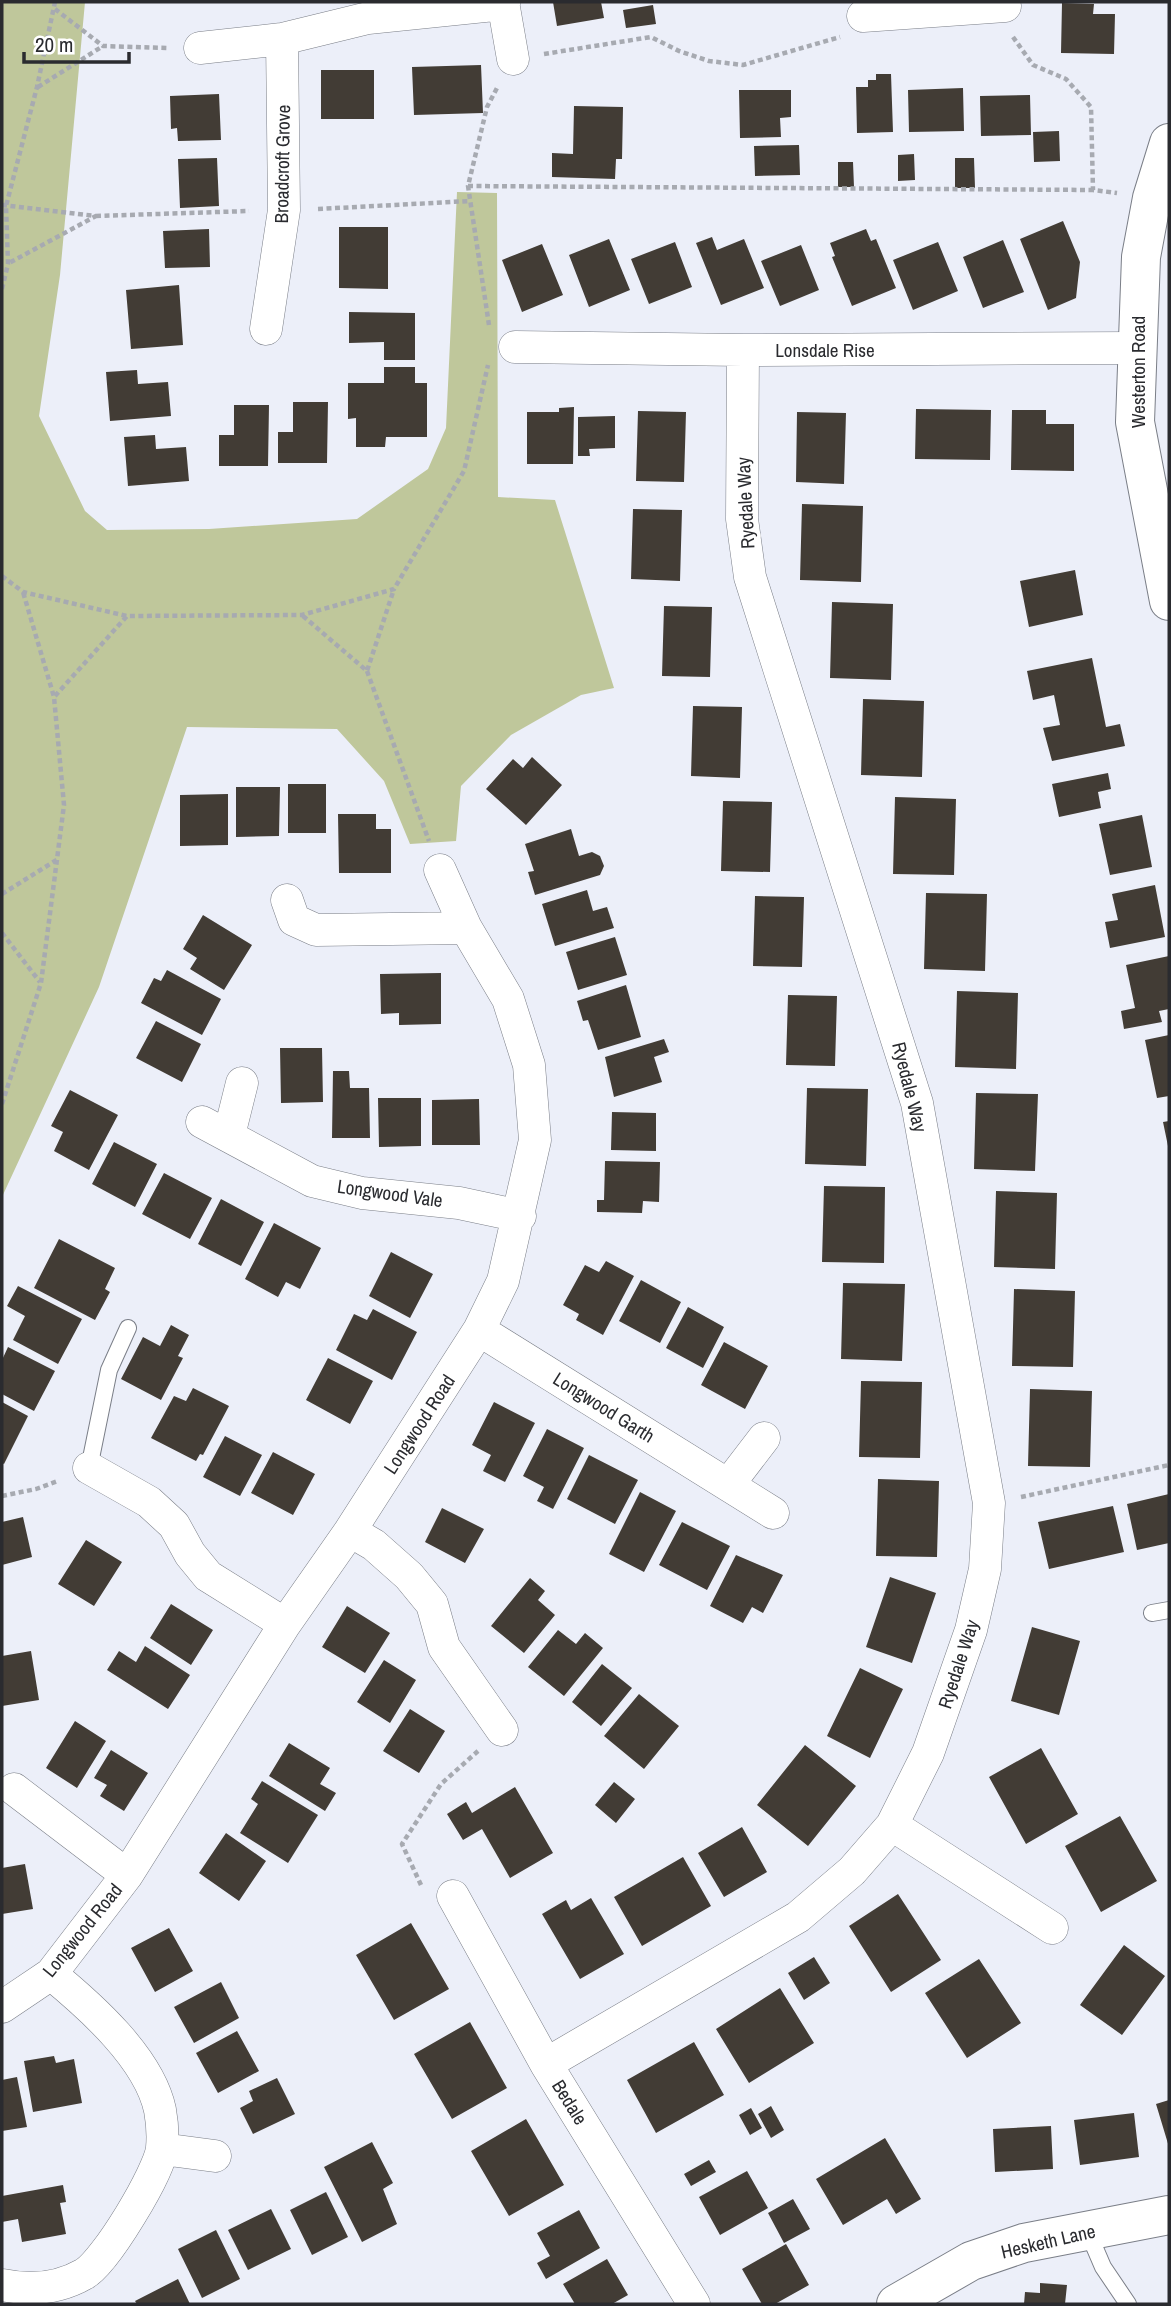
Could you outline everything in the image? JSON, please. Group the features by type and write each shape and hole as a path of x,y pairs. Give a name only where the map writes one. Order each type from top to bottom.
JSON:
{"street":[{"path":"200,48 282,39 368,19 503,3 513,59"},
{"path":"863,16 1005,11"},
{"name":"Broadcroft Grove","path":"266,329 284,210 282,39"},
{"name":"Westerton Road","path":"1169,143 1153,198 1141,257 1135,422 1160,512 1169,601"},
{"name":"Lonsdale Rise","path":"498,346 743,351 1136,348"},
{"name":"Ryedale Way","path":"547,2064 797,1917 852,1871 892,1825 928,1753 971,1630 985,1569 989,1503 917,1103 750,578 742,519 743,351"},
{"name":"Longwood Road","path":"2,2007 51,1974 127,1875 285,1624 350,1531 479,1329 503,1281 520,1216 535,1140 529,1065 508,999 466,928 440,870"},
{"path":"287,900 294,920 316,930 466,928"},
{"name":"Longwood Vale","path":"242,1083 216,1129 271,1162 312,1181 362,1193 459,1203 520,1216"},
{"name":"Longwood Garth","path":"479,1329 774,1513"},
{"path":"728,1485 764,1438"},
{"path":"89,1468 149,1502 174,1525 190,1554 208,1576 285,1624"},
{"path":"350,1531 374,1545 409,1576 432,1604 444,1647 502,1730"},
{"name":"Longwood Road","path":"14,1789 127,1875"},
{"path":"892,1825 1052,1928"},
{"name":"Bedale","path":"453,1896 547,2064 694,2304"},
{"path":"2,2285 49,2289 87,2273 115,2239 137,2203 162,2150 160,2109 138,2063 107,2023 51,1974"},
{"path":"162,2150 215,2156"},
{"name":"Hesketh Lane","path":"896,2304 971,2261 1024,2243 1169,2215"}],"lane":[{"path":"89,1468 108,1370 128,1328"},
{"path":"1152,1614 1169,1610"},
{"path":"1088,2232 1103,2267 1128,2304"}],"path":[{"path":"2,289 8,264 4,205 37,87 55,2"},
{"path":"55,9 103,46"},
{"path":"1005,11 1033,65 1066,79 1091,107 1093,190"},
{"path":"367,671 394,589 464,471 498,346 468,186 487,107 513,59 651,37 678,51 709,61 743,65 860,31 863,16"},
{"path":"37,87 103,46 200,48"},
{"path":"468,186 1093,190 1153,198"},
{"path":"4,205 96,215 8,264"},
{"path":"2,576 23,592 127,616 302,615 394,589"},
{"path":"2,1104 41,983 64,805 54,697 23,592"},
{"path":"302,615 367,671 440,870"},
{"path":"54,697 127,616"},
{"path":"2,894 59,859"},
{"path":"2,933 41,983"},
{"path":"989,1503 1169,1465"},
{"path":"2,1496 36,1489 89,1468"},
{"path":"453,1896 423,1889 402,1844 441,1784 502,1730"}],"green space":[{"path":"2,2 85,2 60,275 39,416 85,511 107,530 209,529 357,519 428,469 446,428 457,192 497,193 498,497 555,500 614,688 581,695 511,735 461,786 456,841 410,844 384,781 337,729 187,727 99,987 2,1197"}],"building":[{"path":"553,2 601,2 604,18 557,26"},
{"path":"1062,3 1094,4 1093,14 1115,14 1114,54 1061,53"},
{"path":"653,5 656,24 626,28 623,10"},
{"path":"481,65 483,113 414,115 412,67"},
{"path":"321,70 374,70 374,119 321,119"},
{"path":"876,74 891,74 893,132 857,133 856,87 868,87 868,80 876,80"},
{"path":"963,88 964,131 909,132 908,90"},
{"path":"739,90 791,90 791,117 780,118 781,137 740,138"},
{"path":"219,94 221,140 178,141 177,128 171,129 170,96"},
{"path":"1030,95 1031,135 981,136 980,96"},
{"path":"574,106 623,107 622,159 616,159 615,179 552,177 552,153 573,154"},
{"path":"1059,131 1060,161 1034,162 1033,132"},
{"path":"799,145 800,175 755,176 754,146"},
{"path":"914,154 915,180 898,181 898,155"},
{"path":"217,158 219,206 180,208 178,159"},
{"path":"955,158 974,158 975,188 955,188"},
{"path":"838,162 853,162 854,187 838,187"},
{"path":"1063,221 1080,262 1076,298 1048,310 1020,239"},
{"path":"339,227 388,227 388,289 339,288"},
{"path":"209,229 210,267 165,268 163,231"},
{"path":"866,229 871,241 876,239 896,288 852,306 832,257 835,256 830,243"},
{"path":"712,237 717,250 744,239 764,288 721,305 696,243"},
{"path":"609,239 630,290 589,307 569,255"},
{"path":"1003,240 1024,292 983,308 963,257"},
{"path":"675,242 692,287 649,304 631,259"},
{"path":"938,242 958,291 913,310 893,260"},
{"path":"542,244 563,295 522,312 502,260"},
{"path":"801,245 819,290 780,306 761,261"},
{"path":"179,285 183,345 131,349 126,290"},
{"path":"349,312 415,313 415,360 384,360 384,342 349,343"},
{"path":"384,367 415,367 415,383 427,383 427,437 386,437 385,447 356,447 356,418 348,419 348,383 384,383"},
{"path":"137,370 138,384 168,382 171,416 110,421 106,372"},
{"path":"293,402 328,402 327,463 278,463 278,432 293,432"},
{"path":"234,405 269,405 268,466 219,466 219,435 234,435"},
{"path":"574,407 573,464 527,464 527,412 559,412 559,408"},
{"path":"916,409 991,410 990,460 915,459"},
{"path":"1012,410 1046,410 1046,424 1074,424 1074,471 1011,470"},
{"path":"638,411 686,412 684,482 636,481"},
{"path":"797,412 846,413 844,484 796,482"},
{"path":"615,416 615,448 589,449 590,456 578,456 578,417"},
{"path":"155,435 156,449 186,447 189,481 128,486 124,437"},
{"path":"802,504 863,506 861,582 800,580"},
{"path":"633,509 682,510 680,581 631,579"},
{"path":"1075,570 1083,615 1029,627 1020,581"},
{"path":"832,602 893,604 891,680 830,678"},
{"path":"664,606 712,607 710,677 662,676"},
{"path":"1092,658 1106,727 1120,724 1125,746 1052,761 1043,728 1060,725 1054,695 1033,700 1027,671"},
{"path":"863,699 924,701 922,777 861,775"},
{"path":"693,706 742,707 740,778 691,776"},
{"path":"532,757 562,785 526,825 486,789 513,759 523,768"},
{"path":"1108,773 1111,789 1098,792 1101,808 1059,817 1052,784"},
{"path":"288,784 326,784 326,833 288,833"},
{"path":"236,787 280,787 279,836 236,837"},
{"path":"228,794 228,845 180,846 180,795"},
{"path":"895,797 956,799 954,875 893,874"},
{"path":"723,801 772,802 770,872 721,871"},
{"path":"338,814 376,814 376,829 391,829 391,873 339,873"},
{"path":"1142,815 1152,867 1110,875 1099,824"},
{"path":"571,829 579,856 592,852 600,856 604,866 600,875 535,895 528,872 534,871 525,844"},
{"path":"1155,885 1165,937 1110,948 1105,922 1118,920 1112,894"},
{"path":"587,890 593,911 607,907 614,928 555,946 542,904"},
{"path":"926,893 987,894 985,971 924,969"},
{"path":"755,896 804,897 802,967 753,966"},
{"path":"203,915 252,945 224,990 190,969 197,958 183,949"},
{"path":"615,937 627,975 578,990 566,952"},
{"path":"1169,956 1169,1009 1159,1011 1162,1022 1124,1029 1121,1011 1135,1008 1126,965"},
{"path":"167,970 221,999 202,1035 141,1003 154,978 161,981"},
{"path":"441,973 441,1024 399,1025 399,1013 381,1014 380,974"},
{"path":"626,985 641,1037 598,1050 588,1020 583,1021 577,1001"},
{"path":"957,991 1018,993 1016,1069 955,1067"},
{"path":"788,995 837,996 835,1066 786,1065"},
{"path":"156,1021 201,1044 182,1082 136,1058"},
{"path":"1169,1035 1169,1096 1157,1098 1145,1040"},
{"path":"664,1039 669,1052 654,1057 662,1082 614,1097 605,1057"},
{"path":"280,1048 322,1048 323,1102 281,1103"},
{"path":"333,1071 349,1071 350,1088 369,1088 370,1138 332,1138"},
{"path":"807,1088 868,1089 866,1166 805,1164"},
{"path":"70,1090 118,1115 89,1170 54,1151 63,1132 51,1126"},
{"path":"976,1093 1038,1094 1035,1171 974,1169"},
{"path":"378,1098 421,1098 421,1146 379,1147"},
{"path":"479,1099 480,1145 432,1145 432,1100"},
{"path":"612,1112 656,1113 656,1151 611,1150"},
{"path":"1169,1121 1169,1146 1168,1146 1163,1122"},
{"path":"114,1142 157,1164 135,1207 92,1184"},
{"path":"605,1161 660,1162 659,1202 643,1201 642,1213 597,1212 597,1200 604,1200"},
{"path":"164,1173 212,1198 190,1239 142,1214"},
{"path":"824,1186 885,1187 884,1263 822,1262"},
{"path":"996,1191 1057,1193 1055,1269 994,1267"},
{"path":"221,1199 264,1222 241,1266 198,1244"},
{"path":"274,1223 321,1248 300,1289 286,1282 278,1297 245,1279"},
{"path":"59,1239 115,1268 105,1289 110,1292 95,1320 34,1288"},
{"path":"391,1252 433,1274 410,1318 369,1296"},
{"path":"606,1261 634,1276 603,1335 576,1320 579,1314 563,1305 585,1265 599,1272"},
{"path":"641,1280 681,1302 660,1343 619,1321"},
{"path":"843,1283 905,1284 902,1361 841,1359"},
{"path":"18,1286 82,1319 58,1364 13,1340 25,1316 7,1306"},
{"path":"1014,1289 1075,1291 1073,1367 1012,1366"},
{"path":"688,1307 724,1327 703,1368 666,1348"},
{"path":"373,1309 417,1332 392,1380 336,1350 354,1314 367,1320"},
{"path":"171,1325 189,1335 178,1356 183,1358 161,1400 121,1379 143,1337 160,1346"},
{"path":"724,1342 768,1366 745,1409 701,1385"},
{"path":"8,1347 55,1371 34,1411 2,1394 2,1360"},
{"path":"328,1358 373,1381 350,1424 306,1400"},
{"path":"861,1381 922,1382 920,1458 859,1457"},
{"path":"193,1388 229,1406 203,1455 200,1454 196,1461 151,1438 174,1396 186,1401"},
{"path":"1030,1389 1092,1391 1090,1467 1028,1466"},
{"path":"2,1402 28,1416 4,1464 2,1463"},
{"path":"494,1402 535,1423 505,1482 483,1471 491,1455 472,1445"},
{"path":"547,1429 584,1448 553,1509 537,1501 544,1487 523,1476"},
{"path":"225,1436 262,1455 240,1496 203,1477"},
{"path":"273,1452 315,1474 293,1515 251,1493"},
{"path":"589,1455 638,1480 615,1524 567,1499"},
{"path":"878,1479 939,1481 937,1557 876,1556"},
{"path":"640,1492 676,1511 644,1572 609,1554"},
{"path":"1169,1494 1169,1543 1137,1550 1127,1504"},
{"path":"1113,1506 1124,1552 1049,1569 1038,1522"},
{"path":"442,1508 484,1529 465,1563 425,1542"},
{"path":"23,1517 32,1557 2,1565 2,1522"},
{"path":"682,1522 730,1546 707,1590 659,1565"},
{"path":"86,1540 122,1562 94,1606 58,1584"},
{"path":"736,1555 783,1575 763,1613 752,1607 743,1623 710,1606"},
{"path":"890,1577 936,1593 912,1663 866,1647"},
{"path":"530,1578 545,1591 538,1600 555,1615 524,1653 491,1626"},
{"path":"171,1604 213,1630 191,1665 150,1638"},
{"path":"347,1606 390,1633 365,1673 322,1647"},
{"path":"1032,1627 1080,1641 1059,1715 1011,1701"},
{"path":"558,1630 576,1644 585,1633 603,1648 564,1696 528,1667"},
{"path":"145,1646 190,1675 168,1709 107,1670 119,1651 136,1662"},
{"path":"31,1651 39,1700 2,1706 2,1656"},
{"path":"384,1660 416,1680 390,1723 357,1702"},
{"path":"602,1664 632,1688 601,1726 572,1702"},
{"path":"860,1668 903,1689 870,1758 827,1736"},
{"path":"639,1694 679,1726 644,1769 604,1736"},
{"path":"410,1709 445,1731 419,1773 383,1751"},
{"path":"75,1721 106,1741 77,1788 46,1768"},
{"path":"289,1743 330,1768 320,1784 336,1793 325,1811 269,1776"},
{"path":"805,1745 856,1786 808,1846 757,1805"},
{"path":"1041,1748 1078,1814 1026,1844 989,1777"},
{"path":"111,1750 148,1773 124,1811 100,1796 107,1785 94,1778"},
{"path":"262,1781 318,1815 288,1863 240,1833 258,1804 251,1799"},
{"path":"614,1782 635,1799 616,1823 595,1805"},
{"path":"515,1787 553,1853 510,1878 482,1829 463,1840 447,1814 466,1802 472,1813"},
{"path":"1120,1816 1157,1881 1101,1912 1065,1846"},
{"path":"742,1827 767,1872 724,1897 698,1853"},
{"path":"226,1833 266,1861 239,1901 199,1873"},
{"path":"683,1857 711,1906 642,1946 614,1897"},
{"path":"25,1864 33,1909 2,1914 2,1868"},
{"path":"898,1894 941,1960 891,1992 849,1926"},
{"path":"591,1898 624,1954 580,1979 542,1914 566,1900 571,1910"},
{"path":"411,1923 449,1989 394,2020 356,1955"},
{"path":"169,1928 193,1971 155,1992 131,1948"},
{"path":"1124,1945 1165,1976 1122,2035 1080,2005"},
{"path":"814,1957 830,1983 804,2000 788,1973"},
{"path":"979,1959 1021,2023 967,2058 925,1993"},
{"path":"221,1982 239,2018 194,2043 174,2007"},
{"path":"780,1988 814,2043 749,2083 716,2029"},
{"path":"470,2022 507,2088 452,2119 414,2054"},
{"path":"237,2031 259,2071 218,2093 196,2053"},
{"path":"694,2042 724,2095 656,2133 627,2080"},
{"path":"54,2056 56,2063 74,2059 82,2103 33,2112 24,2061"},
{"path":"17,2077 27,2127 2,2131 2,2080"},
{"path":"277,2078 295,2114 253,2134 240,2108 253,2101 249,2091"},
{"path":"1169,2100 1169,2147 1156,2104"},
{"path":"771,2106 784,2130 771,2138 758,2114"},
{"path":"751,2108 762,2128 750,2135 739,2115"},
{"path":"1134,2113 1139,2157 1080,2165 1074,2120"},
{"path":"526,2119 564,2185 509,2216 471,2151"},
{"path":"1051,2126 1053,2169 995,2172 993,2129"},
{"path":"885,2138 921,2199 896,2214 887,2199 843,2225 816,2179"},
{"path":"372,2142 393,2183 383,2189 397,2224 362,2242 324,2167"},
{"path":"709,2160 716,2172 691,2186 684,2174"},
{"path":"747,2171 768,2208 720,2235 699,2197"},
{"path":"63,2185 66,2202 60,2203 66,2234 22,2242 18,2219 2,2222 2,2196"},
{"path":"326,2192 348,2237 312,2255 290,2210"},
{"path":"793,2199 810,2229 784,2243 768,2213"},
{"path":"271,2209 291,2249 248,2270 228,2230"},
{"path":"579,2210 600,2248 546,2279 537,2263 550,2256 537,2233"},
{"path":"216,2230 240,2279 202,2298 178,2249"},
{"path":"786,2244 809,2285 775,2304 762,2304 742,2269"},
{"path":"607,2259 628,2295 612,2304 575,2304 563,2284"},
{"path":"178,2279 190,2304 137,2304 135,2301"},
{"path":"1040,2283 1067,2285 1065,2304 1024,2304 1025,2292 1040,2293"}]}
